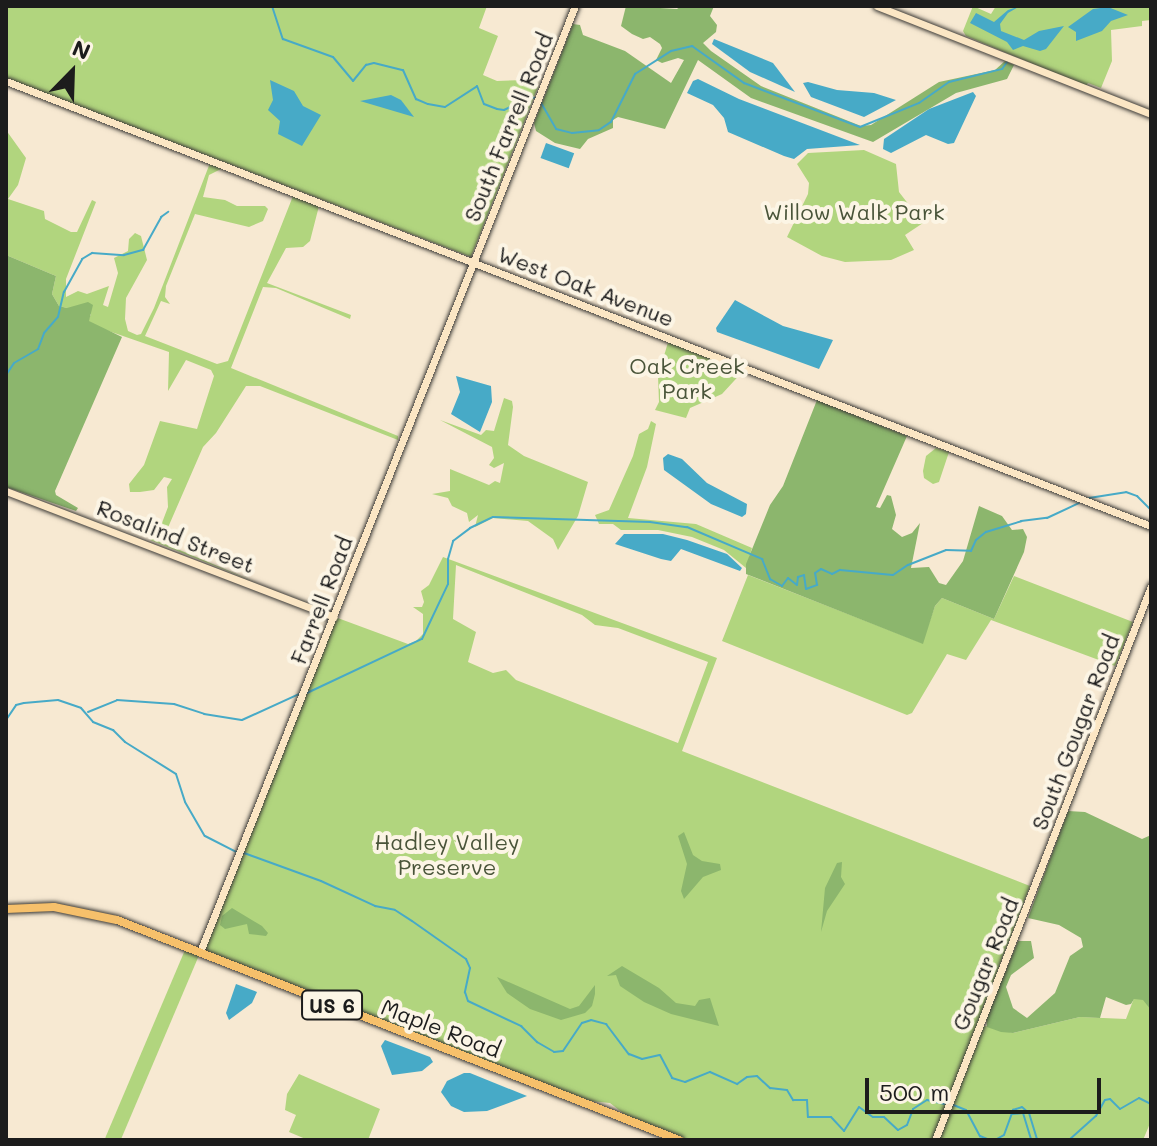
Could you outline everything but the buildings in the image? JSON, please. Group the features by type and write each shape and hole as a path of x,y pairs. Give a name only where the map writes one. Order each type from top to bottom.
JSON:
{"main road":[{"name":"Maple Road","path":"6,909 37,906 87,912 200,952 679,1140"}],"street":[{"name":"South Farrell Road","path":"474,261 575,6"},
{"path":"877,6 1151,114"},
{"name":"West Oak Avenue","path":"6,81 1151,526"},
{"name":"Farrell Road","path":"200,952 474,261"},
{"name":"Rosalind Street","path":"6,491 334,617"},
{"name":"South Gougar Road","path":"1033,892 1151,586"},
{"name":"Gougar Road","path":"935,1140 1033,892"}],"green space":[{"path":"6,6 487,6 479,28 498,36 483,75 497,81 525,80 538,87 471,257 6,78"},
{"path":"626,6 677,9 681,6 714,6 710,16 717,25 716,32 703,43 711,51 761,86 861,126 871,125 939,82 995,70 1005,61 1014,65 1007,79 956,93 873,142 751,98 698,60 665,129 618,117 613,120 613,128 588,139 580,149 555,143 536,131 534,123 573,24 580,25 583,35 625,51 671,83 684,60 678,58 662,63 656,60 662,48 660,44 650,37 643,39 632,34 621,26"},
{"path":"973,6 991,14 996,6 1151,6 1151,20 1142,21 1142,26 1111,30 1112,61 1101,88 1088,83 1086,86 966,36 963,31"},
{"path":"6,130 26,158 18,185 8,199 44,211 45,219 71,232 77,232 92,200 96,202 66,279 66,297 78,291 87,294 109,286 103,305 108,307 118,273 114,258 128,251 129,239 135,233 141,236 147,260 126,298 125,319 128,331 137,335 141,334 154,308 210,163 221,169 209,175 203,197 225,200 237,206 265,206 268,209 263,221 249,227 195,214 166,286 165,297 170,304 161,301 145,336 217,364 228,361 293,196 319,206 310,241 303,247 286,248 267,283 351,315 350,319 276,288 263,287 231,368 398,436 398,440 260,386 246,386 216,433 203,447 163,543 258,583 150,540 157,536 168,507 167,487 172,479 164,477 154,490 140,492 130,492 129,484 144,465 160,421 197,429 214,376 211,370 186,360 168,391 169,352 100,328 88,321 91,314 59,306 52,294 56,276 6,255"},
{"name":"Willow Walk Park","path":"864,150 896,164 899,192 923,223 905,235 914,250 891,260 845,262 822,256 787,237 808,194 809,183 797,164 808,153"},
{"path":"6,255 56,276 52,294 59,306 67,308 88,302 93,305 89,321 122,337 55,491 56,495 78,508 76,511 6,487"},
{"name":"Oak Creek Park","path":"669,339 745,369 722,394 690,408 686,418 655,410 659,402 658,376"},
{"path":"504,398 512,401 513,407 508,445 524,456 588,482 578,516 558,550 553,539 528,521 493,518 475,527 478,515 469,522 467,513 452,506 448,498 432,494 450,491 450,469 489,485 495,481 500,483 504,463 494,468 489,465 494,458 492,447 440,420 481,435 486,430 494,431"},
{"path":"817,400 907,436 876,507 880,508 887,495 891,496 896,515 892,529 902,537 912,533 920,523 911,568 929,567 939,583 946,585 963,561 979,506 1002,516 1012,530 1023,529 1027,537 1024,552 994,619 942,598 935,606 923,644 746,574 746,564 770,505 783,486"},
{"path":"651,421 656,424 647,467 628,518 696,524 752,548 746,568 724,550 692,537 658,530 621,530 613,524 599,524 595,515 609,510 633,456 639,434 648,429"},
{"path":"936,448 949,452 939,482 933,484 924,478 923,471 926,456"},
{"name":"Hadley Valley Preserve","path":"443,557 717,658 682,751 1030,886 933,1140 687,1140 628,1117 610,1103 590,1101 206,951 204,947 335,617 408,644 423,634 423,614 413,607 422,607 421,591 429,585","holes":["456,565 582,615 595,625 618,628 708,662 678,743 516,680 506,670 493,673 468,662 476,632 453,619"]},
{"path":"748,575 922,643 935,606 942,598 994,619 1014,576 1133,622 1115,666 991,620 966,660 947,654 912,713 907,715 722,641"},
{"path":"1068,811 1085,812 1142,839 1151,835 1151,1010 1143,1000 1134,999 1126,1005 1106,997 1100,1018 1080,1017 1013,1033 1001,1032 987,1027 986,1018 1018,941 1031,941 1034,958 1011,975 1006,987 1013,1008 1027,1018 1055,993 1070,956 1083,947 1081,938 1059,925 1028,918"},
{"path":"684,832 693,855 702,861 720,864 721,870 703,877 684,899 681,891 687,864 678,836"},
{"path":"842,862 841,877 845,884 827,911 821,932 825,888 837,863"},
{"path":"232,908 262,926 268,933 266,936 249,934 247,924 225,929 220,925 222,916"},
{"path":"185,950 199,956 121,1140 105,1138"},
{"path":"1151,954 1151,1121 1143,1140 937,1140 982,1025 1013,1033 1080,1017 1126,1019"},
{"path":"622,966 659,988 676,1003 695,1006 699,1000 710,998 719,1026 671,1014 644,1002 620,986 616,975 607,976"},
{"path":"497,977 570,1009 579,1006 595,985 595,994 592,1006 585,1013 561,1020 530,1009 507,993"},
{"path":"299,1074 380,1109 368,1140 308,1140 289,1132 296,1115 285,1110 287,1094"}],"water":[{"path":"1020,6 1008,13 1000,24 1001,31 1024,40 1039,31 1064,26 1046,49 1040,51 1023,46 1013,50 1007,42 970,23 976,13 994,22 1008,10"},
{"path":"1108,7 1128,15 1111,21 1102,31 1076,41 1076,32 1068,27 1093,9"},
{"path":"714,39 773,63 795,92 750,72 712,44"},
{"path":"698,79 739,99 860,145 807,149 794,159 784,156 728,132 724,118 713,105 687,93 693,81"},
{"path":"270,80 294,91 303,106 321,115 302,146 278,134 280,121 268,110 273,100"},
{"path":"803,83 837,90 874,93 896,100 864,117 811,97"},
{"path":"973,92 976,96 954,143 948,144 926,135 891,153 883,149 884,139 929,109"},
{"path":"391,95 401,100 414,117 360,101"},
{"path":"546,143 574,153 569,168 541,158"},
{"path":"735,300 783,326 833,340 819,369 717,332 716,328"},
{"path":"456,376 491,386 492,402 480,432 451,414 460,392"},
{"path":"668,454 682,459 707,483 747,504 746,514 742,517 711,504 664,470 663,458"},
{"path":"624,534 663,534 687,540 727,554 742,568 740,571 681,549 671,561 661,559 615,544"},
{"path":"236,984 257,992 252,1003 229,1020 226,1013"},
{"path":"385,1040 430,1057 433,1062 422,1071 392,1075 381,1046"},
{"path":"464,1073 527,1096 487,1111 464,1112 451,1106 441,1092 447,1081"}],"waterway":[{"path":"272,6 283,39 333,57 353,81 366,65 374,63 403,70 416,99 428,104 445,107 477,86 484,104 497,109 504,110 535,98"},
{"path":"540,101 556,129 572,133 599,130 611,122 635,74 671,51 692,46 744,83 860,127 919,103 949,82 1002,69 1007,62"},
{"path":"6,375 14,363 38,349 44,333 58,317 64,292 82,259 92,253 124,255 143,250 161,217 168,212"},
{"path":"1089,498 1126,492 1137,496 1151,510"},
{"path":"307,693 422,639 448,584 448,559 453,541 470,528 493,517 650,522 687,527 762,559 770,579 782,586 788,578 797,585 798,577 804,575 806,589 817,585 815,573 821,569 832,574 840,570 893,575 908,565 946,550 971,551 976,540 986,532 1021,521 1047,518 1079,503"},
{"path":"88,712 117,700 174,704 204,714 242,720 299,694"},
{"path":"6,720 16,705 24,703 58,700 81,708 93,722 113,730 125,742 176,774 185,802 205,836 237,852"},
{"path":"244,853 321,881 375,906 395,910 466,959 470,968 465,992 468,1001 521,1026 537,1042 554,1052 563,1051 582,1023 591,1020 606,1024 629,1054 642,1059 660,1055 672,1078 685,1082 710,1072 737,1084 747,1077 757,1076 770,1088 787,1090 793,1100 807,1100 808,1117 831,1117 844,1131 859,1107 873,1117 884,1117 898,1130 907,1125 913,1109 927,1100 945,1104"},
{"path":"1069,1140 1096,1116 1105,1100 1110,1099 1120,1109 1139,1098 1151,1104"},
{"path":"951,1104 966,1110 980,1136 990,1140"},
{"path":"995,1140 1004,1135 1013,1110 1022,1107 1029,1113 1037,1140"},
{"path":"1012,1114 1023,1113 1031,1140"}]}
